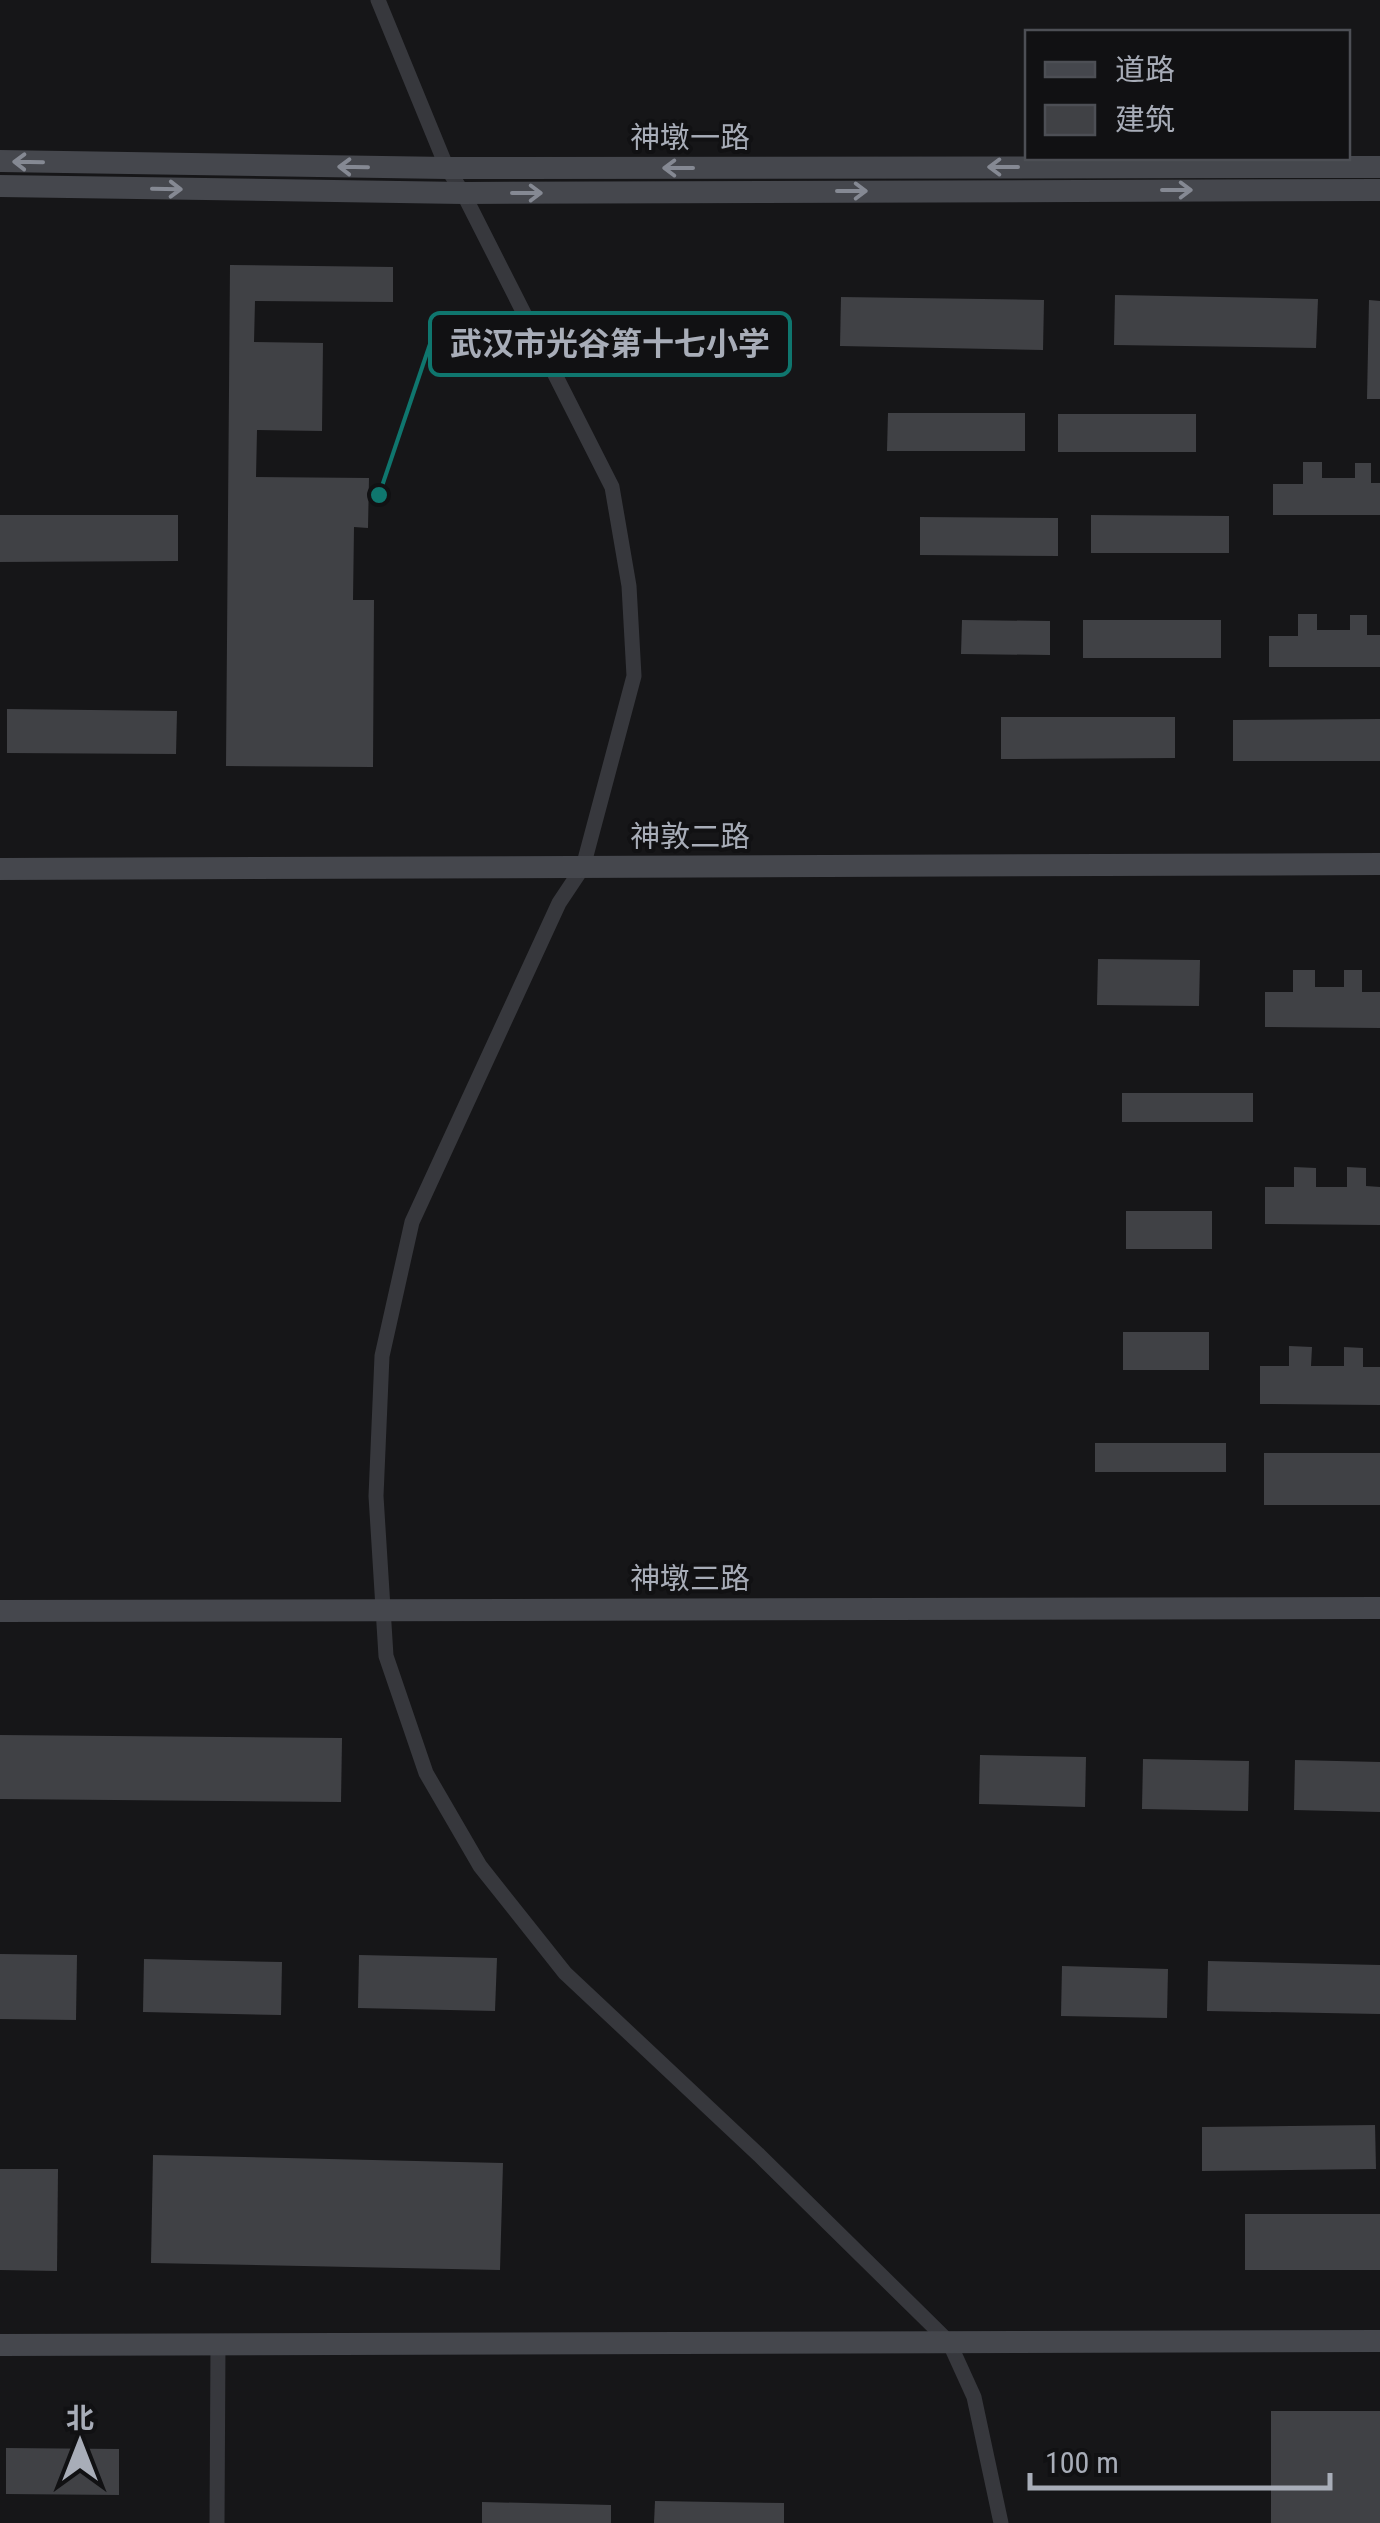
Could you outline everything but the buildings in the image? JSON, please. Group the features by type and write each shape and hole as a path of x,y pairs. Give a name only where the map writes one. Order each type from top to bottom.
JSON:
{"street":[{"path":"378,0 447,168 612,487 629,586 634,676 583,867 559,903 412,1222 382,1356 376,1496 386,1656 426,1773 480,1866 565,1973 759,2155 949,2342 974,2396 1001,2523"},
{"name":"神墩一路","path":"0,161 447,168 1380,167"},
{"name":"神墩一路","path":"0,186 462,193 1380,190"},
{"name":"神敦二路","path":"0,869 1380,864"},
{"name":"神墩三路","path":"0,1611 1380,1608"},
{"path":"0,2344 1380,2341"},
{"path":"217,2523 218,2344"}],"place":[{"name":"武汉市光谷第十七小学","path":"379,495"}]}
